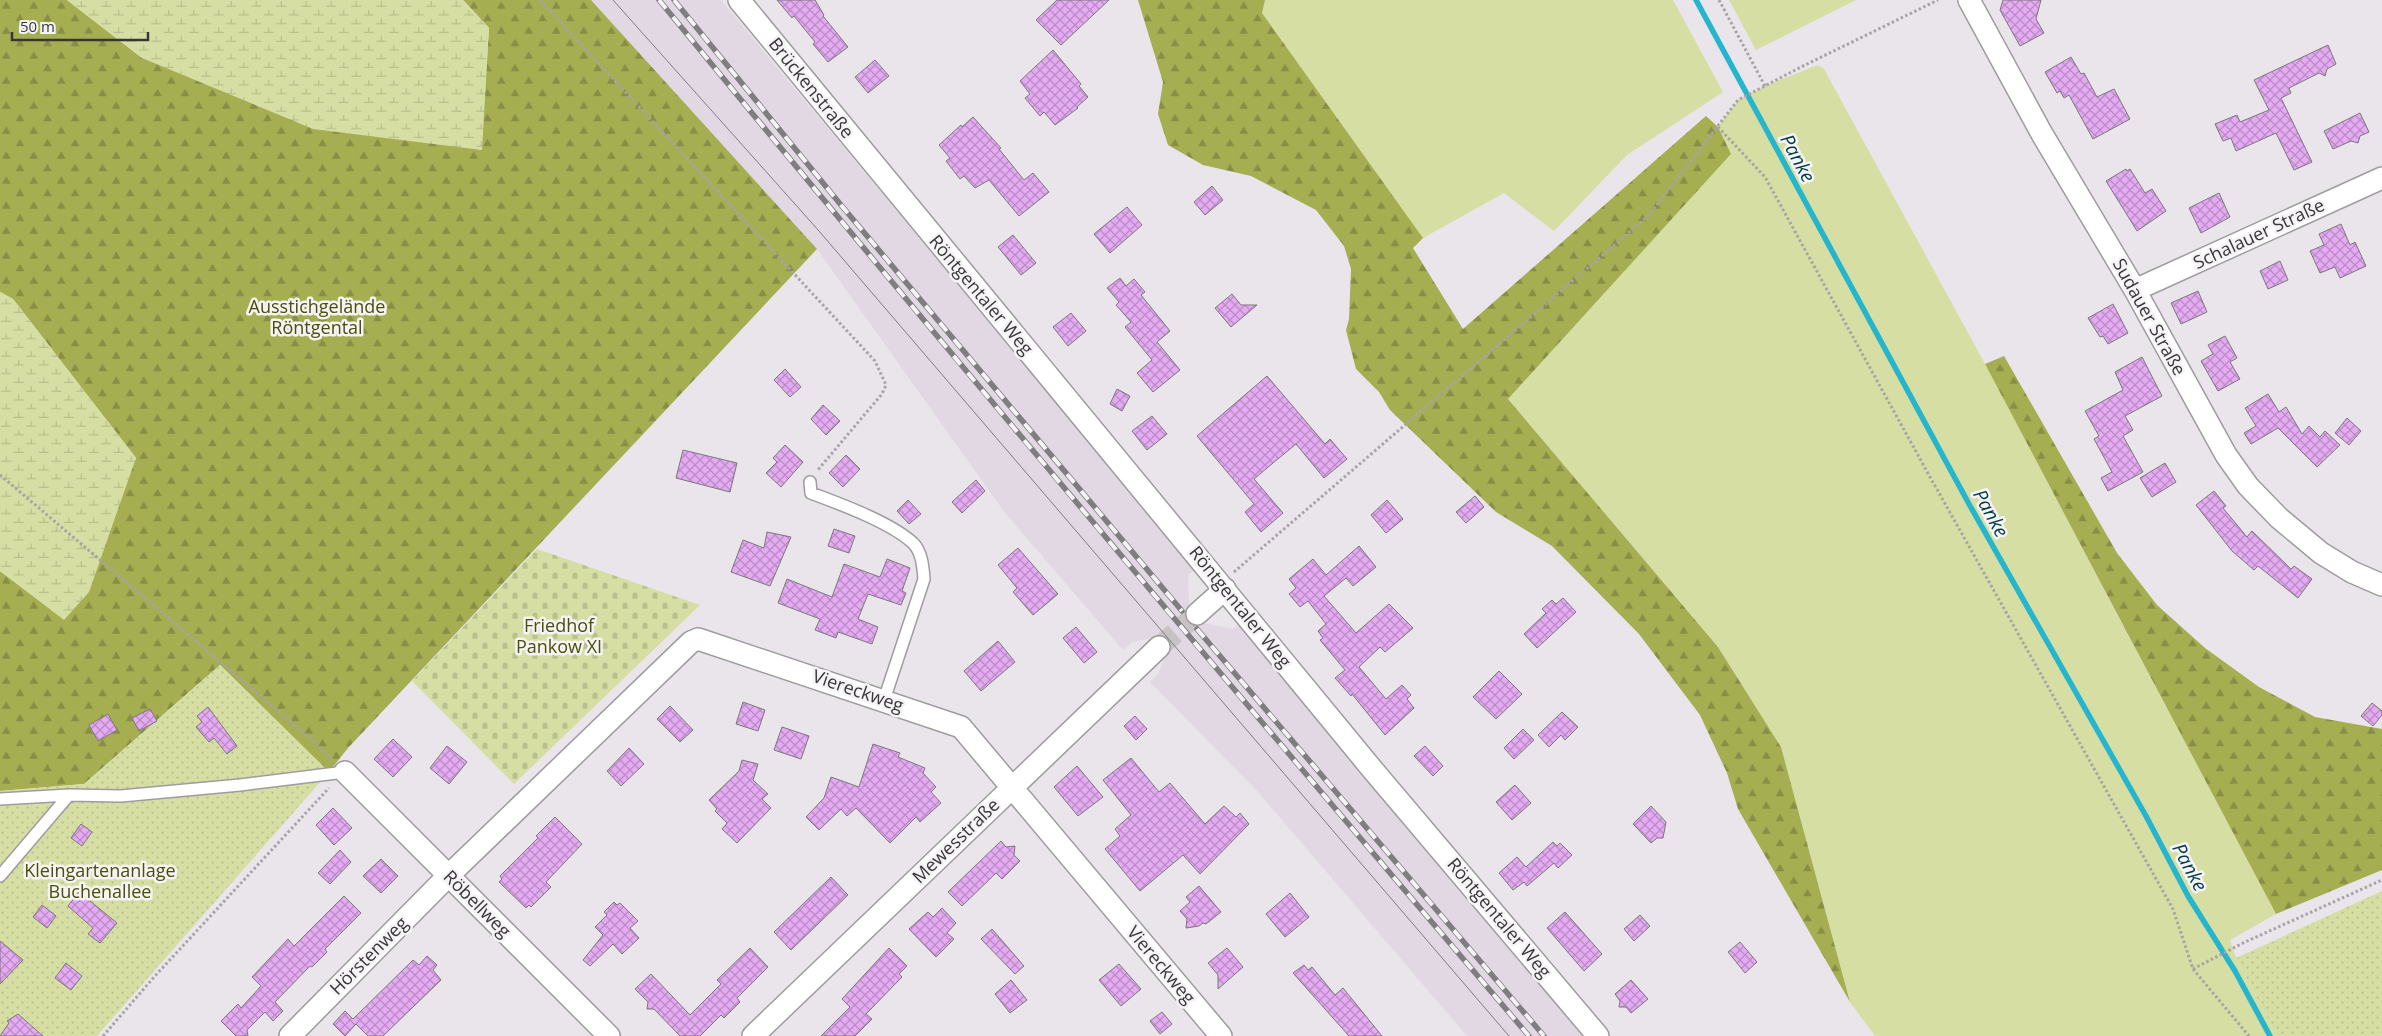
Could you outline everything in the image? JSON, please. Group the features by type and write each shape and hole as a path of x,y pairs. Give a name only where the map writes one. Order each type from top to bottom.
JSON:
{"street":[{"name":"Brückenstraße","path":"739,0 883,177"},
{"name":"Sudauer Straße","path":"1969,0 2042,134 2135,290 2226,455 2248,486 2278,518 2320,553 2352,572 2382,585"},
{"name":"Röntgentaler Weg","path":"883,177 1372,769 1598,1036"},
{"name":"Schalauer Straße","path":"2135,290 2382,178"},
{"path":"1197,614 1225,589"},
{"name":"Viereckweg","path":"448,876 691,642 698,639 705,640 960,726 1221,1036"},
{"name":"Mewesstraße","path":"753,1036 1159,647"},
{"name":"Röbellweg","path":"345,772 609,1036"},
{"name":"Hörstenweg","path":"290,1036 448,876"}],"lane":[{"path":"810,482 811,492 890,528 914,544 923,562 924,579 884,700"},
{"path":"0,799 69,795 120,796 250,784 345,772"},
{"path":"0,876 69,795"}],"path":[{"path":"540,0 875,361 886,385 882,394 820,465 810,482"},
{"path":"1719,0 1765,86"},
{"path":"1225,589 1233,573 1648,216 1738,100 1938,0"},
{"path":"1718,127 1765,177 1935,486 2173,909 2193,970 2248,1036"},
{"path":"0,475 310,738 345,772 307,810 103,1036"},
{"path":"2193,970 2243,943 2382,880"}],"shaded area":[{"path":"591,0 721,0 1195,569 1188,575 1189,605 1204,623 1234,629 1240,624 1585,1036 1467,1036 1258,792 1150,682 1158,674 1166,655 1151,638 1133,642 1123,650 1005,513 817,249"}],"green space":[{"name":"Ausstichgelände Röntgental","path":"0,0 67,0 142,58 481,150 489,28 463,0 591,0 817,249 348,748 329,772 220,665 84,784 0,791 0,571 64,619 136,458 13,299 0,292"},
{"path":"67,0 463,0 489,28 482,150 313,129 142,58"},
{"path":"1138,0 1265,0 1262,13 1423,238 1413,248 1463,329 1706,116 1718,127 1731,154 1508,399 1718,647 1781,747 1850,1002 1738,809 1727,773 1700,715 1639,634 1552,546 1496,512 1390,410 1379,392 1356,369 1346,330 1349,319 1351,269 1344,246 1316,210 1251,176 1203,165 1168,145 1158,114 1163,82"},
{"path":"1258,0 1673,0 1723,92 1627,155 1554,231 1504,193 1423,238 1257,6"},
{"path":"1729,0 1856,0 1756,50"},
{"path":"1818,65 1824,69 1985,364 2276,914 2230,940 2236,958 2277,1036 1875,1036 1850,1002 1781,747 1718,647 1508,399 1731,154 1718,127 1738,100 1765,86"},
{"path":"0,292 13,299 136,458 89,592 64,620 0,571"},
{"path":"2004,356 2117,553 2157,605 2205,648 2259,687 2315,717 2382,729 2382,870 2276,914 1985,364"},
{"name":"Friedhof Pankow XI","path":"537,549 700,605 514,784 412,681"},
{"name":"Kleingartenanlage Buchenallee","path":"220,665 329,772 97,1036 0,1036 0,791 84,784"},
{"path":"2382,891 2382,1036 2277,1036 2236,958"}],"building":[{"path":"777,0 815,0 823,16 848,47 828,62 794,16 792,18"},
{"path":"1057,0 1109,0 1061,45 1036,20"},
{"path":"2003,0 2041,0 2036,19 2044,33 2020,46 2000,10"},
{"path":"2328,45 2336,64 2327,69 2325,76 2319,73 2289,88 2291,93 2281,98 2312,162 2294,170 2276,133 2236,151 2231,138 2223,141 2215,124 2237,115 2240,122 2269,110 2254,80"},
{"path":"1053,50 1081,84 1079,86 1088,97 1078,108 1055,125 1044,112 1040,116 1025,98 1030,94 1020,81"},
{"path":"2071,57 2081,74 2084,73 2097,97 2114,89 2130,119 2093,139 2069,95 2064,98 2060,91 2057,93 2045,72"},
{"path":"875,60 889,76 868,93 855,77"},
{"path":"2360,113 2369,132 2360,136 2358,143 2351,141 2333,149 2324,131"},
{"path":"973,117 1001,148 999,149 1024,180 1033,173 1049,192 1019,216 989,180 975,188 964,176 960,179 946,161 950,158 939,145"},
{"path":"2126,169 2127,171 2130,169 2145,193 2152,189 2166,211 2137,231 2106,181"},
{"path":"1212,186 1223,200 1205,215 1194,202"},
{"path":"2219,193 2230,217 2201,233 2189,208"},
{"path":"1127,207 1142,225 1110,253 1094,234"},
{"path":"2341,224 2350,245 2355,242 2366,266 2340,278 2335,267 2320,273 2310,251 2324,245 2319,234"},
{"path":"1013,235 1036,263 1021,275 998,247"},
{"path":"2280,261 2288,280 2268,289 2260,271"},
{"path":"1120,278 1126,286 1134,279 1145,292 1141,295 1170,331 1157,342 1180,370 1153,392 1137,373 1152,360 1125,327 1131,322 1116,305 1119,302 1107,288"},
{"path":"2198,291 2207,312 2181,324 2171,303"},
{"path":"1232,294 1241,305 1257,305 1231,327 1215,308"},
{"path":"2113,304 2128,333 2108,344 2103,336 2100,337 2088,318"},
{"path":"1071,313 1086,331 1068,346 1053,327"},
{"path":"2225,336 2237,358 2230,362 2240,379 2218,391 2201,361 2213,354 2208,345"},
{"path":"2142,357 2162,396 2125,416 2133,430 2123,436 2143,472 2108,491 2101,478 2112,472 2094,439 2099,436 2085,411 2123,390 2115,372"},
{"path":"785,369 801,387 790,397 774,380"},
{"path":"1267,376 1325,444 1330,439 1347,459 1324,478 1296,444 1254,479 1283,513 1261,532 1245,512 1254,504 1197,436"},
{"path":"1117,389 1130,396 1122,411 1110,404"},
{"path":"2268,394 2279,412 2286,407 2302,434 2309,426 2320,437 2325,431 2340,445 2317,467 2278,428 2251,444 2244,433 2256,426 2245,408"},
{"path":"823,405 840,421 826,435 811,419"},
{"path":"1152,416 1167,434 1147,450 1132,431"},
{"path":"2347,418 2361,431 2349,445 2335,433"},
{"path":"785,445 803,462 781,487 766,473 777,462 773,458"},
{"path":"683,450 737,463 730,492 676,478"},
{"path":"846,455 860,469 843,487 829,473"},
{"path":"2165,463 2176,482 2152,497 2140,478"},
{"path":"976,480 985,491 962,513 952,502"},
{"path":"2214,491 2226,506 2223,508 2247,537 2252,531 2291,569 2294,566 2312,579 2298,598 2258,566 2254,570 2232,551 2196,505"},
{"path":"1475,496 1484,507 1466,523 1456,512"},
{"path":"908,500 921,514 909,524 897,511"},
{"path":"1387,500 1403,519 1386,533 1371,515"},
{"path":"834,529 855,536 849,553 828,546"},
{"path":"767,532 791,537 770,586 731,572 743,540 764,548"},
{"path":"1359,546 1376,567 1353,586 1346,578 1324,596 1356,633 1389,604 1413,628 1385,652 1380,647 1359,667 1386,699 1402,685 1411,695 1407,699 1414,708 1385,735 1352,694 1351,696 1335,678 1345,670 1320,640 1323,638 1318,631 1326,624 1308,601 1300,607 1289,594 1296,588 1289,579 1313,559 1326,575"},
{"path":"1018,548 1058,594 1033,615 1013,592 1017,588 998,565"},
{"path":"887,559 910,568 902,591 906,593 901,605 868,594 858,619 878,627 872,644 838,632 836,638 815,630 820,619 778,603 787,579 832,597 844,564 880,577"},
{"path":"1563,598 1576,612 1537,648 1524,634 1546,613 1542,609 1552,600 1556,604"},
{"path":"1076,627 1097,652 1084,663 1063,638"},
{"path":"998,641 1015,662 981,691 964,671"},
{"path":"1499,671 1522,694 1496,719 1473,697"},
{"path":"743,702 765,710 758,731 736,724"},
{"path":"2372,703 2382,711 2382,715 2373,726 2361,716"},
{"path":"670,706 693,730 680,742 657,719"},
{"path":"208,707 237,746 227,754 214,738 209,742 196,727 202,722 197,716"},
{"path":"150,709 157,721 139,731 132,718"},
{"path":"1562,712 1578,727 1565,740 1561,735 1549,747 1538,735"},
{"path":"108,714 117,730 98,741 89,725"},
{"path":"1135,716 1147,729 1136,740 1124,726"},
{"path":"782,727 809,736 801,759 774,750"},
{"path":"1523,729 1534,740 1514,759 1504,748"},
{"path":"393,739 412,757 393,777 374,759"},
{"path":"873,744 900,753 898,757 925,768 923,773 936,787 931,792 941,803 920,822 916,817 890,843 856,808 847,816 841,809 819,830 806,817 824,798 831,777 859,787"},
{"path":"447,746 467,762 449,784 430,768"},
{"path":"1425,746 1443,766 1433,776 1414,756"},
{"path":"629,748 644,764 621,786 607,771"},
{"path":"1131,758 1159,792 1170,783 1205,824 1224,806 1236,817 1240,813 1249,824 1200,874 1183,855 1140,891 1105,849 1120,836 1115,829 1131,815 1103,780"},
{"path":"742,760 758,764 753,780 768,794 762,799 771,808 737,843 722,829 727,823 715,811 717,809 709,800 739,771"},
{"path":"1077,766 1103,797 1078,816 1054,787"},
{"path":"1515,785 1531,803 1512,820 1496,802"},
{"path":"1651,806 1666,822 1663,838 1657,838 1651,843 1633,824"},
{"path":"333,808 352,828 334,845 316,825"},
{"path":"555,817 582,844 546,882 551,887 531,907 529,905 526,908 499,882 502,879 500,876 538,838 536,836"},
{"path":"81,824 92,832 82,846 71,838"},
{"path":"1001,841 1006,847 1015,846 1014,855 1020,861 1002,879 996,873 962,906 948,892"},
{"path":"1553,842 1557,846 1560,843 1572,855 1558,868 1554,863 1527,886 1524,882 1513,890 1499,873 1517,857 1526,867"},
{"path":"340,850 351,862 330,884 318,873"},
{"path":"381,859 398,876 381,893 363,876"},
{"path":"831,877 848,895 791,950 774,932"},
{"path":"1199,886 1221,912 1206,924 1203,923 1199,926 1186,928 1187,919 1180,911 1190,902 1186,897"},
{"path":"79,892 117,923 100,943 88,934 93,928 68,906"},
{"path":"1290,893 1309,917 1285,937 1266,914"},
{"path":"344,896 361,913 325,949 327,952 312,967 310,966 275,1002 283,1011 273,1021 265,1012 247,1030 248,1036 236,1036 221,1021 238,1004 241,1008 261,986 252,977 288,939 294,946"},
{"path":"614,902 617,905 620,903 638,921 630,928 639,938 622,954 613,944 590,966 583,960 603,935 595,927 607,915 604,912"},
{"path":"42,905 56,916 47,928 33,917"},
{"path":"942,908 956,923 947,933 954,939 936,957 909,929 928,912 933,917"},
{"path":"1565,912 1602,954 1584,971 1547,928"},
{"path":"1640,915 1650,926 1634,941 1624,929"},
{"path":"992,929 1024,966 1015,974 981,939"},
{"path":"0,941 23,960 0,984"},
{"path":"1740,942 1757,962 1745,973 1728,952"},
{"path":"750,948 768,967 737,998 740,1002 724,1018 721,1015 700,1036 680,1036 654,1009 647,1009 648,1002 635,989 651,974 690,1015 721,984 717,980"},
{"path":"889,948 907,966 899,974 902,977 866,1014 872,1019 855,1036 821,1036 850,1007 842,999"},
{"path":"1227,948 1243,967 1218,989 1218,975 1208,963"},
{"path":"427,956 437,965 433,970 441,980 383,1036 368,1036 356,1024 345,1036 333,1024 345,1011 353,1019 413,960 419,965"},
{"path":"66,963 82,976 71,990 55,978"},
{"path":"1119,964 1141,989 1121,1006 1099,980"},
{"path":"1304,965 1308,970 1312,967 1335,995 1343,988 1382,1036 1349,1036 1293,973"},
{"path":"1011,980 1027,1000 1010,1013 995,994"},
{"path":"1631,980 1648,999 1631,1013 1626,1007 1619,1007 1620,1001 1615,994"},
{"path":"1162,1012 1172,1024 1160,1034 1150,1021"},
{"path":"18,1014 43,1036 0,1036 9,1023 7,1021"}],"waterway":[{"name":"Panke","path":"1696,0 1969,504 2146,816 2188,896 2235,971 2270,1036"}],"tunnel":[{"path":"1159,647 1197,614"}],"tram line":[{"path":"613,0 819,231 1509,1036"}],"railway":[{"path":"659,0 1091,520 1529,1036"},
{"path":"674,0 841,205 1182,611"},
{"path":"1197,629 1544,1036"}]}
